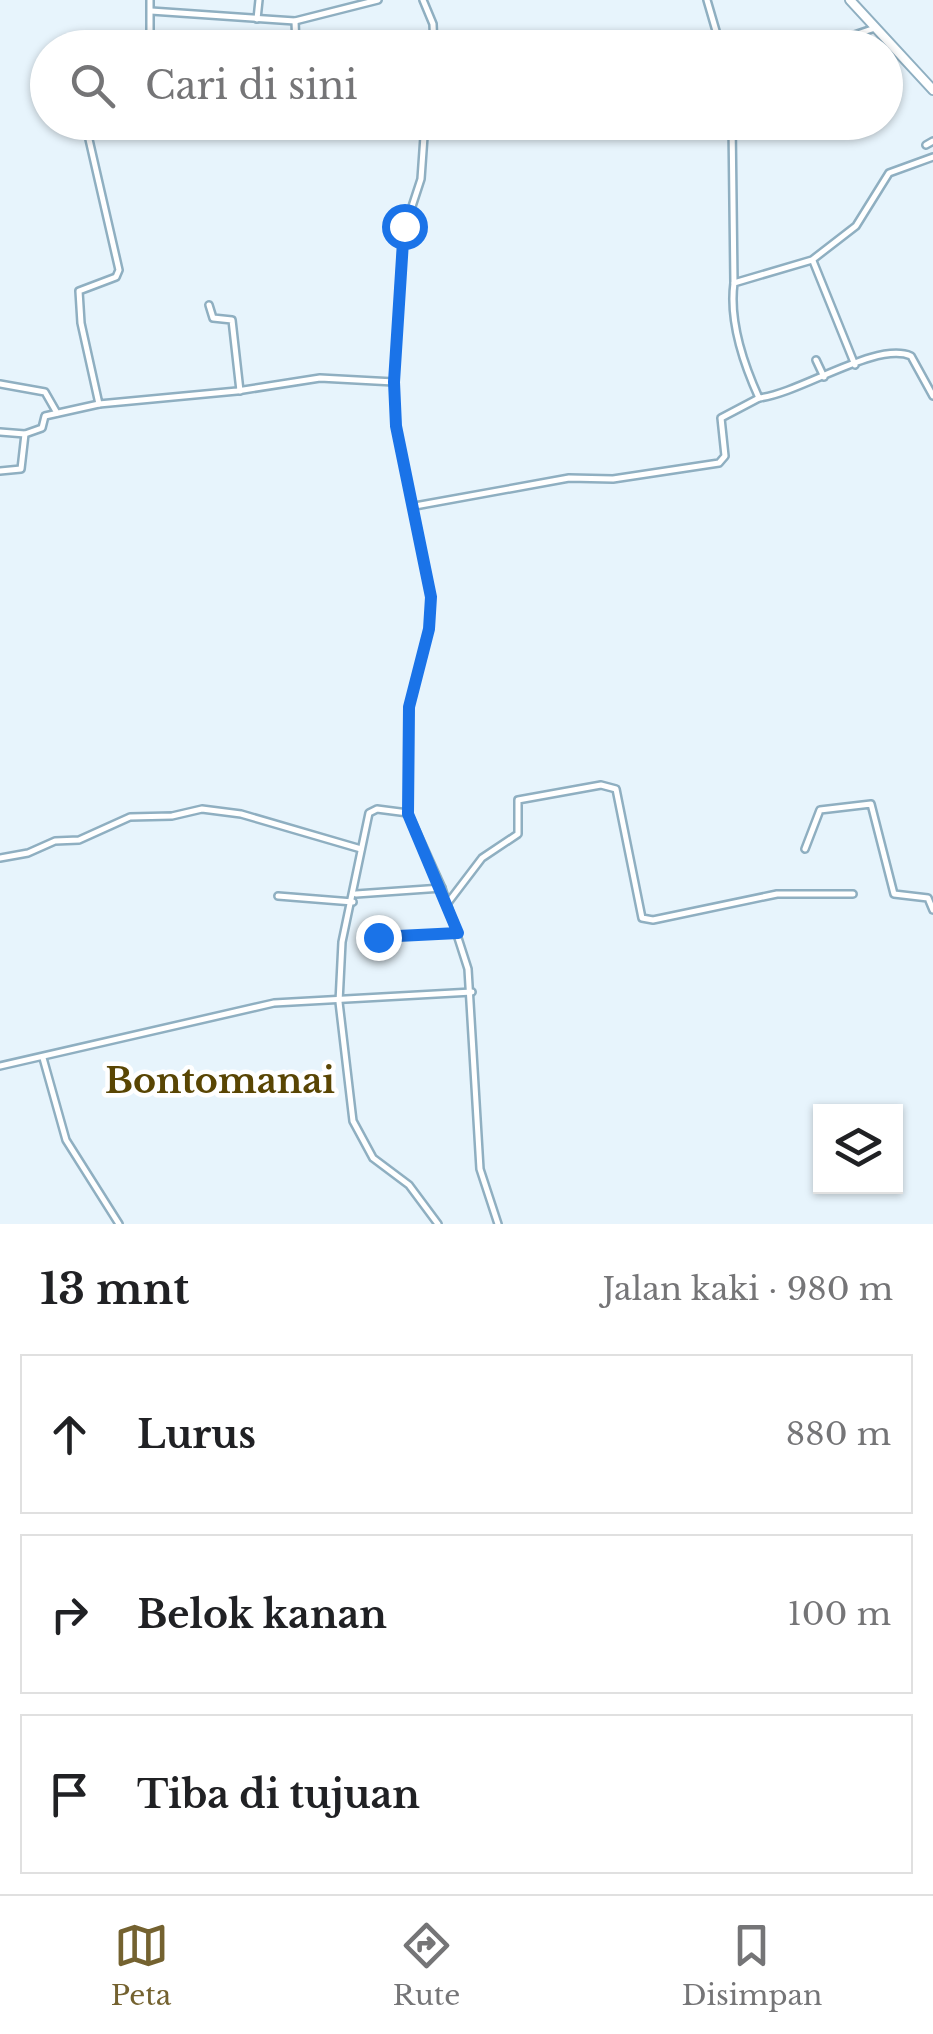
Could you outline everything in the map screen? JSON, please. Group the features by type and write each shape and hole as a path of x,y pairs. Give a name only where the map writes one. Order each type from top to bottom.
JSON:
{"main road":[{"path":"850,0 874,28"},
{"path":"903,58 933,90"}],"street":[{"path":"150,0 150,30"},
{"path":"257,19 259,0"},
{"path":"151,12 295,21 344,3 378,0"},
{"path":"423,0 433,30"},
{"path":"707,0 716,30"},
{"path":"295,21 295,30"},
{"path":"868,30 874,28"},
{"path":"89,140 119,270 116,277 79,290 81,323 99,404"},
{"path":"424,140 421,180 403,234 394,382 397,429 431,605 409,707 408,814 448,904 472,992 480,1169 498,1224"},
{"path":"732,140 738,335 759,398"},
{"path":"734,283 812,260 856,226 889,172 933,157"},
{"path":"812,260 854,365"},
{"path":"209,305 213,318 232,320 240,391"},
{"path":"414,506 569,478 613,479 719,463 725,456 721,418 759,398 786,393 892,352 909,354 933,396"},
{"path":"816,360 824,377"},
{"path":"0,432 24,434 42,428 45,416 99,404 240,391 312,378 394,382"},
{"path":"0,384 45,392 57,412"},
{"path":"0,472 23,466 24,434"},
{"path":"448,904 482,858 517,836 518,800 602,786 616,789 642,918 653,920 777,894 853,894"},
{"path":"804,849 820,810 872,804 894,894 928,898 933,910"},
{"path":"0,858 28,853 54,841 80,840 130,816 172,816 202,809 241,814 361,849"},
{"path":"408,814 372,810 342,942 338,1002 355,1128 374,1158 409,1185 438,1224"},
{"path":"278,896 354,898 442,888"},
{"path":"378,937 458,933"},
{"path":"0,1066 235,1010 274,1004 472,992"},
{"path":"43,1058 66,1140 119,1224"}],"district":[{"name":"Bontomanai","path":"220,1081"}],"route":[{"path":"378,937 458,933 408,814 409,707 429,629 431,597 408,467 396,426 394,382 404,226"}]}
